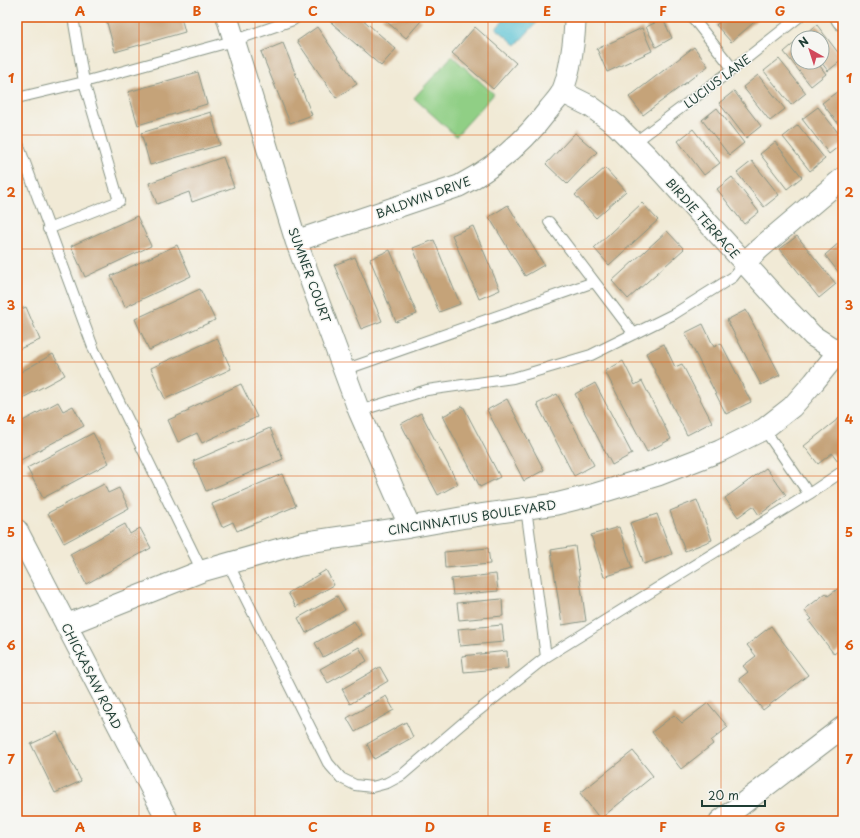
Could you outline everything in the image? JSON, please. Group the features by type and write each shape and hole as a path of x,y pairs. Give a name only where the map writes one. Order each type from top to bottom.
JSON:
{"street":[{"name":"SUMNER COURT","path":"227,17 296,241 359,411 410,527"},
{"name":"BALDWIN DRIVE","path":"296,241 459,186 478,176 509,153 540,122 562,92 571,62 575,17"},
{"name":"BIRDIE TERRACE","path":"562,92 590,106 616,124 780,303 814,336 840,349"},
{"path":"744,263 843,178"},
{"name":"CINCINNATIUS BOULEVARD","path":"66,625 202,571 301,543 556,504 658,475 720,451 764,429 792,408 840,349"},
{"name":"CHICKASAW ROAD","path":"17,530 168,821"},
{"path":"720,821 843,727"}],"lane":[{"path":"48,229 119,201 84,82 73,17"},
{"path":"17,98 84,82 234,41 293,20 297,17"},
{"path":"692,17 734,69"},
{"name":"LUCIUS LANE","path":"634,143 734,69 799,17"},
{"path":"17,141 48,229 94,350 202,571"},
{"path":"549,222 634,334"},
{"path":"359,411 426,390 513,378 591,355 674,314 733,277 744,263"},
{"path":"344,370 594,282"},
{"path":"764,429 809,494"},
{"path":"228,564 328,763 341,778 355,785 372,787 387,783 402,775 458,727 546,657 843,472"},
{"path":"526,508 546,657"}],"green space":[{"path":"452,56 494,94 456,136 414,98"}],"water":[{"path":"499,17 541,18 516,45 496,28 503,21"}],"building":[{"path":"112,17 181,17 185,32 115,52 106,19"},
{"path":"325,17 360,17 396,49 381,66"},
{"path":"381,17 417,17 421,21 406,38"},
{"path":"600,17 623,17 623,18 600,20"},
{"path":"725,17 760,17 731,42 716,25"},
{"path":"663,19 672,38 656,47 646,27"},
{"path":"817,25 821,30 810,30"},
{"path":"317,27 357,84 336,98 297,41"},
{"path":"475,27 516,63 493,89 452,53"},
{"path":"642,28 652,51 607,72 597,49"},
{"path":"830,42 843,59 830,69"},
{"path":"283,43 312,115 290,123 261,52"},
{"path":"694,47 708,66 643,115 629,97"},
{"path":"790,47 790,60 784,52"},
{"path":"779,59 806,93 791,105 764,71"},
{"path":"798,70 823,70 826,74 811,86"},
{"path":"198,72 207,104 138,125 128,92"},
{"path":"758,75 785,109 770,121 743,87"},
{"path":"734,91 761,126 746,138 719,103"},
{"path":"838,91 843,98 843,130 822,103"},
{"path":"818,107 843,139 843,143 829,154 802,119"},
{"path":"717,108 744,143 729,155 702,120"},
{"path":"211,112 220,145 150,165 141,133"},
{"path":"798,125 825,159 810,171 783,137"},
{"path":"693,129 720,163 704,175 678,141"},
{"path":"575,133 597,152 567,184 546,164"},
{"path":"775,142 802,177 787,189 760,154"},
{"path":"223,157 234,187 192,202 189,192 157,204 149,183"},
{"path":"752,161 779,195 764,207 737,173"},
{"path":"605,168 626,191 596,218 575,195"},
{"path":"732,177 759,212 744,224 717,189"},
{"path":"642,203 658,220 609,265 594,248"},
{"path":"508,205 544,265 525,276 489,217"},
{"path":"137,216 151,246 85,277 71,246"},
{"path":"473,226 500,290 479,299 452,235"},
{"path":"667,231 684,249 628,299 612,281"},
{"path":"797,236 836,284 819,298 780,249"},
{"path":"434,240 460,304 439,312 413,248"},
{"path":"840,242 843,247 843,278 825,255"},
{"path":"177,245 191,276 125,307 111,276"},
{"path":"390,250 417,314 396,322 370,259"},
{"path":"355,257 382,321 361,329 334,265"},
{"path":"200,289 215,320 149,350 135,319"},
{"path":"26,307 40,340 17,350 17,311"},
{"path":"746,310 780,375 761,385 727,320"},
{"path":"703,324 714,347 721,343 751,402 726,414 685,333"},
{"path":"217,338 231,369 165,399 151,368"},
{"path":"664,344 675,367 682,364 712,422 687,435 646,353"},
{"path":"53,354 65,375 17,401 17,374"},
{"path":"623,361 635,385 642,381 671,439 647,452 605,371"},
{"path":"595,383 632,454 612,465 575,394"},
{"path":"241,384 257,417 202,443 197,433 178,442 168,420 189,411 188,409"},
{"path":"557,394 594,465 574,476 537,404"},
{"path":"507,399 544,470 524,481 487,410"},
{"path":"58,402 63,411 73,406 84,426 19,461 17,458 17,424"},
{"path":"463,406 500,477 480,487 443,416"},
{"path":"421,413 458,484 438,495 401,424"},
{"path":"843,415 843,457 838,461 832,453 818,464 804,446"},
{"path":"270,428 283,459 206,491 193,461"},
{"path":"93,433 109,463 43,498 27,468"},
{"path":"766,468 786,495 759,515 753,506 738,517 725,498"},
{"path":"282,474 296,506 237,531 233,522 222,527 212,504"},
{"path":"104,484 108,493 119,488 129,508 64,543 48,513"},
{"path":"697,500 712,540 685,551 670,511"},
{"path":"657,514 672,554 644,564 630,523"},
{"path":"125,524 130,534 140,528 151,548 86,584 70,554"},
{"path":"619,527 632,568 604,577 591,535"},
{"path":"575,546 586,621 562,625 551,550"},
{"path":"488,548 490,564 445,568 444,552"},
{"path":"326,570 334,585 296,607 288,593"},
{"path":"496,574 498,591 453,595 451,579"},
{"path":"843,585 843,647 834,654 809,621 812,619 804,610 826,593 828,596"},
{"path":"337,596 345,610 306,633 298,618"},
{"path":"502,599 503,616 459,620 457,603"},
{"path":"354,621 362,635 323,657 315,643"},
{"path":"502,625 504,642 460,646 458,629"},
{"path":"771,626 808,675 763,710 739,679 748,672 743,666 756,656 747,645"},
{"path":"359,647 367,661 328,683 320,669"},
{"path":"507,651 508,668 464,672 462,656"},
{"path":"380,667 388,681 350,704 342,689"},
{"path":"386,696 394,710 355,732 347,718"},
{"path":"708,703 728,727 711,741 713,744 681,769 652,732 674,715 682,723"},
{"path":"406,722 413,737 374,759 367,744"},
{"path":"57,732 81,781 55,793 31,744"},
{"path":"633,751 653,776 600,819 580,793"}]}
